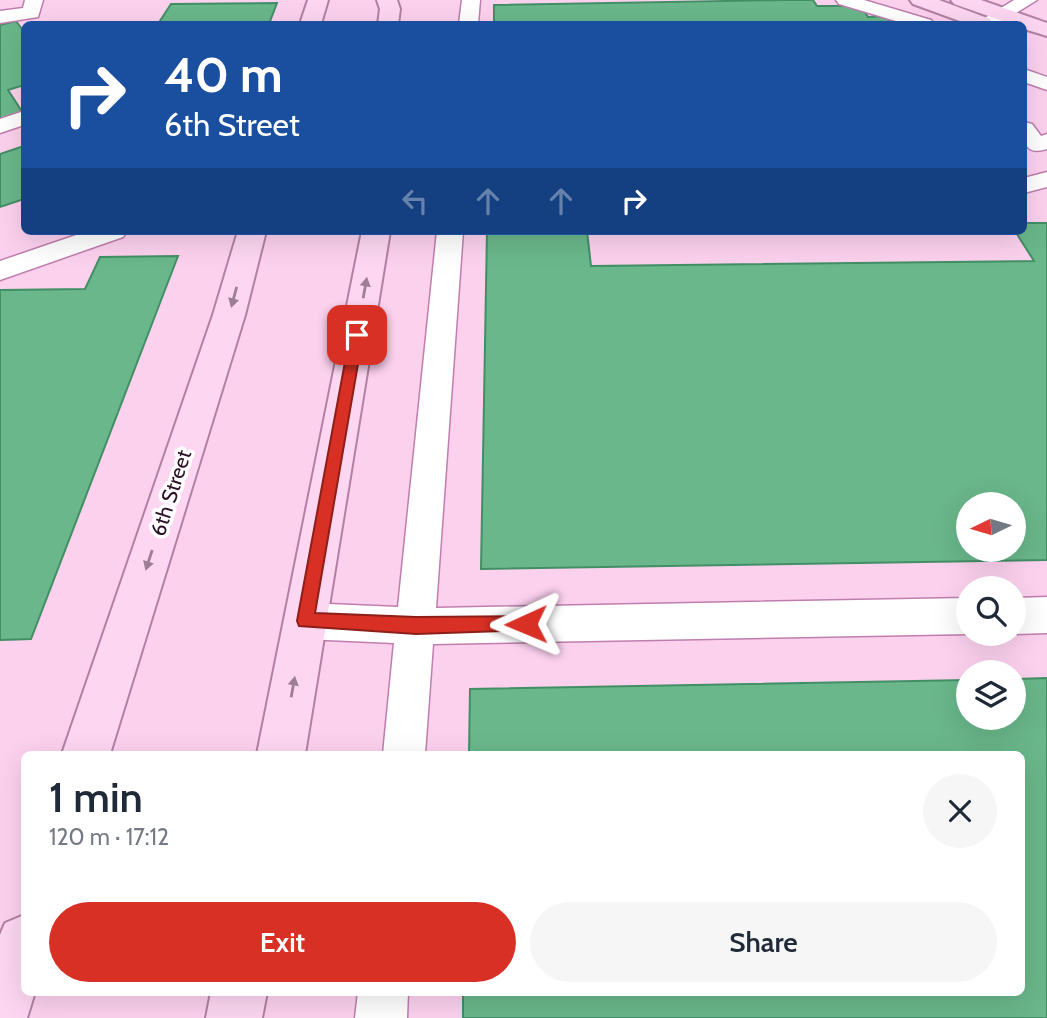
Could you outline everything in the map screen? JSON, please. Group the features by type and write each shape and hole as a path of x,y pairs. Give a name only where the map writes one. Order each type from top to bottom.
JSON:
{"main road":[{"path":"312,21 318,0"},
{"path":"387,0 390,9 388,21"},
{"path":"405,21 407,0"},
{"path":"920,0 992,21"},
{"path":"961,0 992,21"},
{"path":"1027,27 1047,30"},
{"path":"1027,39 1047,47"},
{"name":"6th Street","path":"87,751 229,315 251,235"},
{"path":"282,751 375,235"},
{"path":"0,1015 21,951"},
{"path":"234,1018 238,996"}],"street":[{"path":"469,21 471,0"},
{"path":"845,0 914,21"},
{"path":"967,0 992,21 1028,0"},
{"path":"0,17 36,12"},
{"path":"1027,76 1047,84"},
{"path":"0,126 21,119"},
{"path":"1027,185 1047,179"},
{"path":"0,271 103,235"},
{"path":"404,751 450,235"},
{"path":"1026,616 1047,615"},
{"path":"305,621 416,626 956,616"},
{"path":"381,1018 383,996"}],"building":[{"path":"813,0 817,6 861,6 868,17 887,16 890,21 494,21 494,5"},
{"path":"277,3 270,21 160,21 171,4"},
{"path":"16,21 21,28 21,86 8,90 21,114 0,120 0,25"},
{"path":"21,147 21,200 0,207 0,154"},
{"path":"1027,223 1047,223 1047,560 1026,560 1026,492 956,492 956,561 481,569 487,235 587,235 591,266 1034,261 1018,235 1027,235"},
{"path":"178,256 31,639 0,640 0,290 85,289 100,257"},
{"path":"1047,678 1047,1018 463,1018 463,996 1025,996 1025,751 469,751 470,689 956,680 956,730 1026,730 1026,679"}],"route":[{"path":"357,335 305,621 416,626 526,624"}]}
